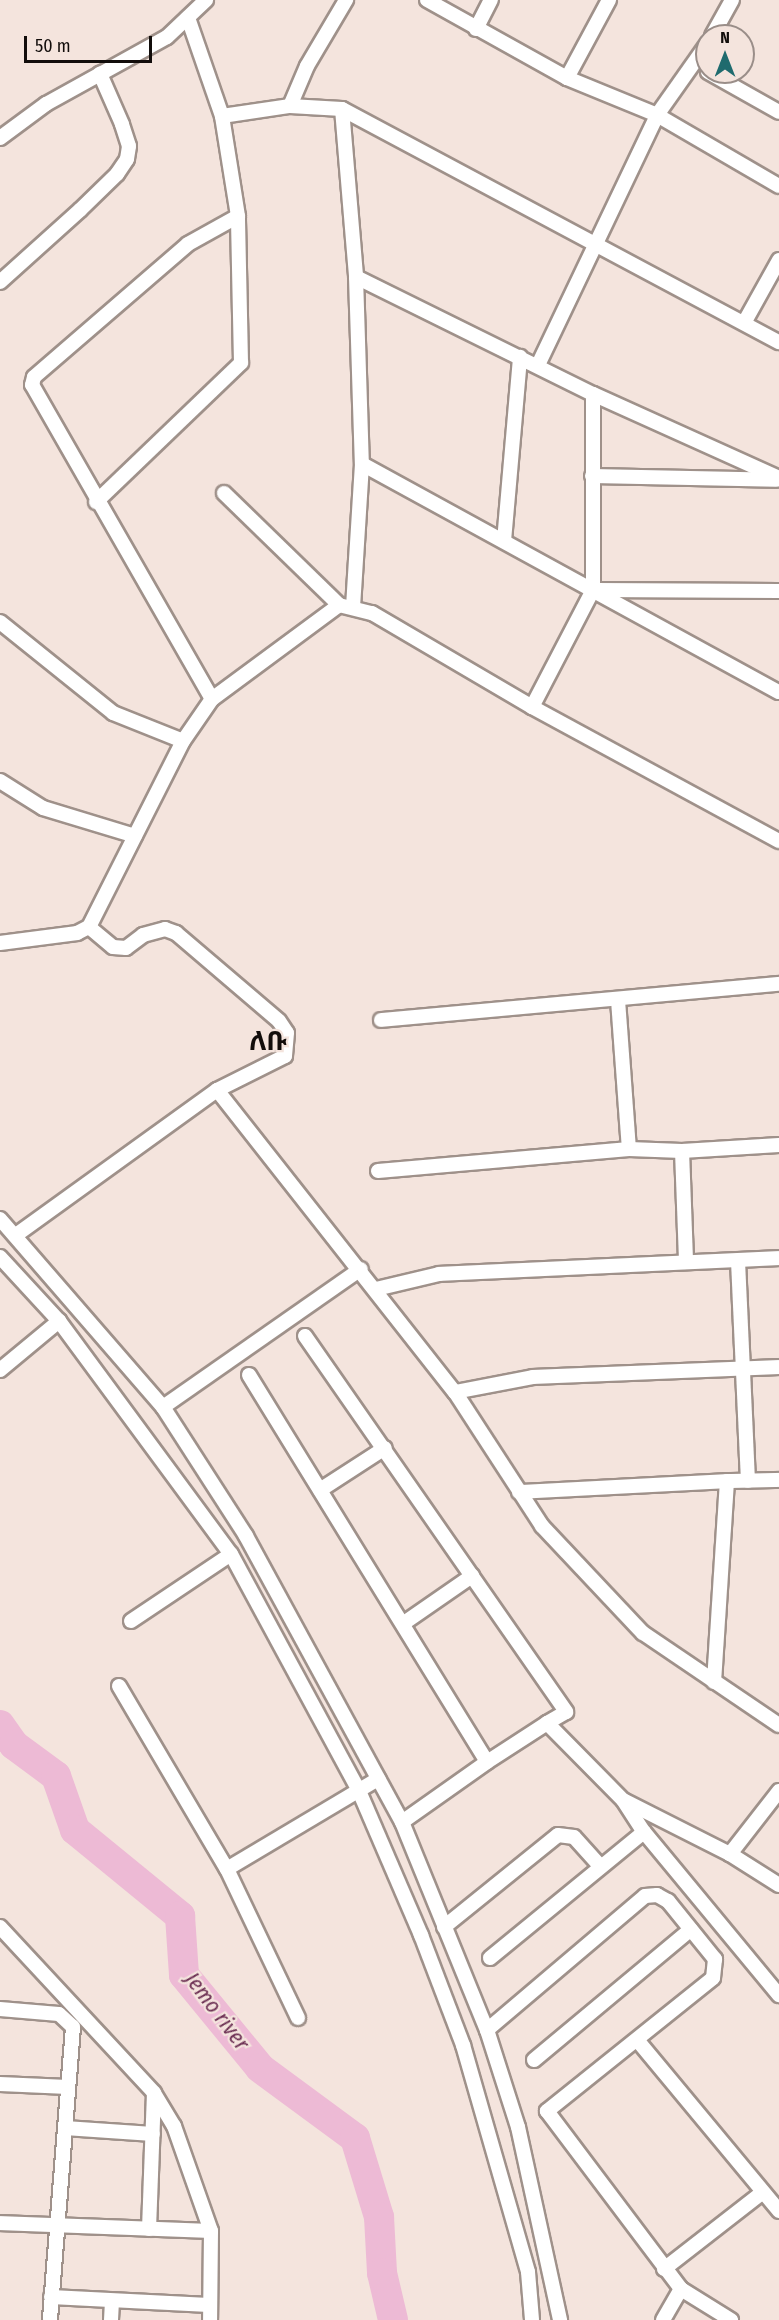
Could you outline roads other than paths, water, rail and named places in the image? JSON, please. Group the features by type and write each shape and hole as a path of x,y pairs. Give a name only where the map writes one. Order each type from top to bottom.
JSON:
{"street":[{"path":"0,138 46,104 166,37 206,0"},
{"path":"290,106 308,66 346,0"},
{"path":"427,0 567,78 657,115 779,186"},
{"path":"476,29 491,0"},
{"path":"567,78 609,0"},
{"path":"719,24 732,0"},
{"path":"96,502 242,363 238,216 222,116 188,18"},
{"path":"0,282 88,203 117,174 127,159 129,146 100,74"},
{"path":"538,365 657,115 695,78"},
{"path":"730,84 779,112"},
{"path":"222,116 290,106 342,110 779,342"},
{"path":"0,943 77,933 89,927 183,741 212,699 346,605 362,464 356,278 342,110"},
{"path":"212,699 34,392 34,377 188,244 238,216"},
{"path":"744,323 779,260"},
{"path":"356,278 538,365 593,394 779,479"},
{"path":"504,542 520,357"},
{"path":"532,707 593,590 593,394"},
{"path":"362,464 779,692"},
{"path":"592,476 779,479"},
{"path":"224,493 346,605 372,613 532,707 779,841"},
{"path":"593,590 779,591"},
{"path":"0,622 113,713 183,741"},
{"path":"0,781 43,808 135,836"},
{"path":"16,1235 217,1090 285,1056 287,1033 279,1021 176,933 165,929 144,935 126,948 113,947 89,927"},
{"path":"381,1020 779,984"},
{"path":"618,1000 629,1149"},
{"path":"217,1090 361,1269 455,1392 542,1526 643,1633 779,1725"},
{"path":"378,1171 629,1149 682,1151 779,1145"},
{"path":"682,1151 686,1262"},
{"path":"0,1220 16,1235 163,1407 246,1536 402,1822 487,2030 518,2127 560,2320"},
{"path":"376,1289 439,1274 779,1258"},
{"path":"1,1259 59,1321 231,1554 358,1791 421,1935 463,2045 528,2272 532,2320"},
{"path":"738,1261 748,1481"},
{"path":"163,1407 361,1269"},
{"path":"0,1370 59,1321"},
{"path":"305,1336 385,1448 566,1712 487,1762 402,1822"},
{"path":"455,1392 533,1377 779,1367"},
{"path":"249,1375 404,1623 487,1762"},
{"path":"320,1490 385,1448"},
{"path":"519,1492 779,1480"},
{"path":"714,1682 727,1481"},
{"path":"131,1621 231,1554"},
{"path":"404,1623 472,1576"},
{"path":"119,1686 227,1869 298,2018"},
{"path":"547,1723 623,1800 644,1832 779,1995"},
{"path":"227,1869 378,1779"},
{"path":"730,1854 779,1791"},
{"path":"623,1800 730,1854 779,1885"},
{"path":"490,1958 644,1832"},
{"path":"444,1927 558,1835 574,1837 600,1866"},
{"path":"487,2030 645,1896 657,1895 668,1901 715,1959 713,1978 638,2041 547,2111 681,2289 731,2320"},
{"path":"0,1927 154,2093 188,2157 211,2231 210,2320"},
{"path":"534,2061 691,1929"},
{"path":"68,2019 72,2002"},
{"path":"0,2008 59,2014 68,2019 73,2027 50,2320"},
{"path":"638,2041 779,2211"},
{"path":"0,2084 68,2087"},
{"path":"149,2229 154,2093"},
{"path":"65,2128 153,2134"},
{"path":"664,2269 763,2192"},
{"path":"0,2223 211,2231"},
{"path":"663,2320 681,2289"},
{"path":"51,2297 209,2305"},
{"path":"111,2320 112,2301"}],"waterway":[{"name":"Jemo river","path":"0,1725 14,1745 56,1776 75,1830 180,1916 184,1975 260,2068 355,2138 379,2217 382,2273 393,2320"}],"district":[{"name":"ለቡ","path":"268,1042"}]}
